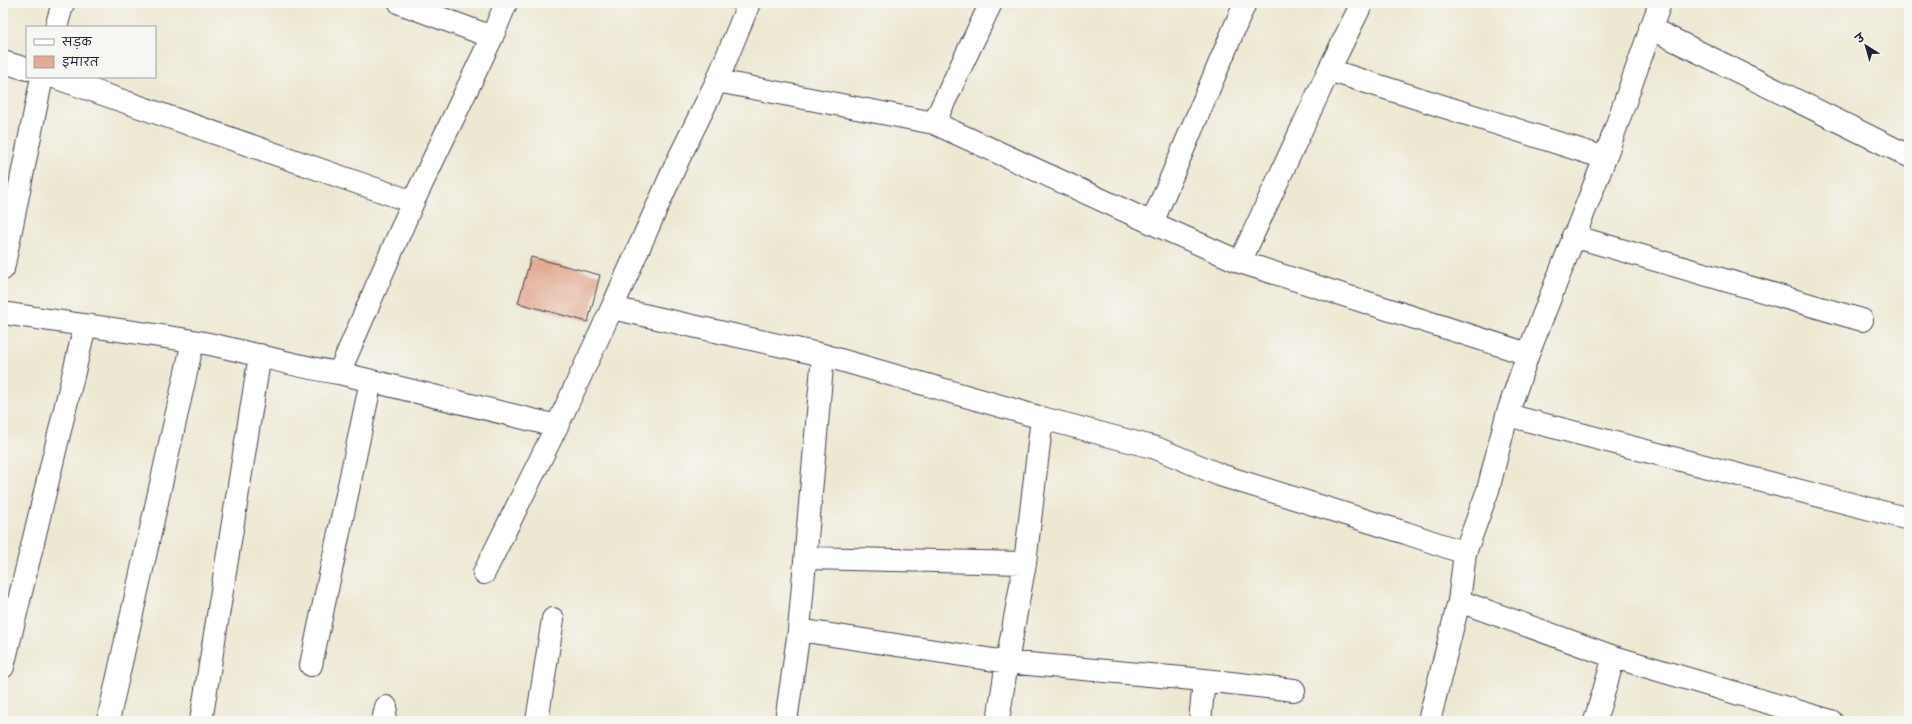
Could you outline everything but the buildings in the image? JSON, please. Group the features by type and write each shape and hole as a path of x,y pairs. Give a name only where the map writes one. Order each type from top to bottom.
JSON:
{"street":[{"path":"56,26 63,3"},
{"path":"400,3 492,37"},
{"path":"339,373 413,202 492,37 506,3"},
{"path":"484,573 557,426 612,308 678,160 717,81 749,3"},
{"path":"934,123 990,3"},
{"path":"1152,224 1244,3"},
{"path":"1240,262 1329,70 1362,3"},
{"path":"1429,721 1459,601 1465,553 1488,490 1507,415 1528,354 1573,236 1605,158 1660,3"},
{"path":"1650,28 1909,156"},
{"path":"3,62 26,69"},
{"path":"1329,70 1605,158"},
{"path":"3,268 42,78"},
{"path":"57,78 413,202"},
{"path":"717,81 934,123 1152,224 1240,262 1528,354"},
{"path":"1573,236 1862,320"},
{"path":"612,308 823,355 1042,418 1156,448 1220,475 1465,553"},
{"path":"3,313 194,341 260,355 307,368 339,373 557,426"},
{"path":"3,667 85,326"},
{"path":"108,721 194,341"},
{"path":"201,721 260,355"},
{"path":"786,721 799,630 807,558 823,355"},
{"path":"311,665 371,381"},
{"path":"1507,415 1909,519"},
{"path":"998,721 1025,563 1042,418"},
{"path":"807,558 1025,563"},
{"path":"1459,601 1614,657 1797,716 1831,721"},
{"path":"537,721 553,619"},
{"path":"799,630 1007,662 1204,680 1294,690"},
{"path":"1595,721 1614,657"},
{"path":"1200,721 1204,680"}]}
